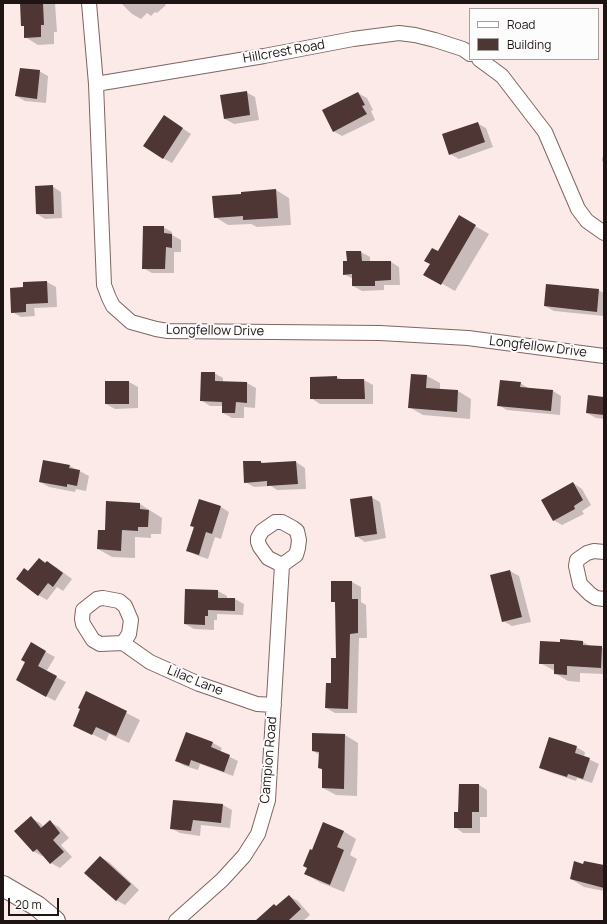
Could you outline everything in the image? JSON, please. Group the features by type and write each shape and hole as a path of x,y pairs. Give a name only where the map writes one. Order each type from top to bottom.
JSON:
{"street":[{"name":"Longfellow Drive","path":"89,3 96,84 104,285 114,306 131,322 168,331 380,333 468,338 604,356"},
{"name":"Hillcrest Road","path":"96,84 264,56 353,39 399,33 435,40 463,49 469,53"},
{"path":"480,60 502,76 545,132 578,209 587,221 604,233"},
{"path":"604,552 594,551 587,553 577,560 576,566 580,584 596,598 604,599"},
{"name":"Campion Road","path":"176,921 222,880 244,856 258,834 269,794 282,566"},
{"name":"Lilac Lane","path":"122,643 150,662 199,684 257,704 274,705"},
{"path":"3,886 37,906 55,921"}],"building":[{"path":"20,3 43,3 44,25 41,25 41,37 24,38 24,26 21,26"},
{"path":"20,68 40,70 37,99 15,96"},
{"path":"247,91 250,115 224,119 220,95"},
{"path":"358,92 365,105 362,106 367,114 333,132 322,110"},
{"path":"164,115 183,128 163,159 143,146"},
{"path":"478,122 485,142 449,155 442,134"},
{"path":"53,185 54,214 36,214 35,186"},
{"path":"276,189 278,218 243,220 243,216 214,218 212,196"},
{"path":"459,215 476,225 441,285 423,275 430,264 424,261 432,248 438,251"},
{"path":"143,226 164,226 164,233 172,234 172,248 166,247 165,269 142,269"},
{"path":"346,251 361,251 362,261 391,261 391,280 375,281 375,286 352,286 352,274 343,275 343,261 347,261"},
{"path":"47,281 48,303 26,304 26,312 11,313 10,288 23,287 23,282"},
{"path":"546,284 599,289 597,312 544,306"},
{"path":"201,372 215,372 215,381 247,382 247,403 236,402 235,413 222,413 222,402 200,401"},
{"path":"411,374 427,375 426,388 458,390 457,412 408,408"},
{"path":"337,376 337,379 364,379 365,399 310,399 310,377"},
{"path":"500,380 521,382 520,387 553,390 551,411 497,406"},
{"path":"105,381 129,381 129,404 105,404"},
{"path":"588,395 604,397 604,415 586,413"},
{"path":"43,460 70,465 69,468 80,470 77,486 67,484 67,487 39,482"},
{"path":"243,461 261,461 261,463 296,461 298,484 267,486 267,481 244,483"},
{"path":"573,482 583,500 574,506 575,509 553,521 541,500"},
{"path":"372,496 377,534 355,537 350,499"},
{"path":"199,499 221,506 212,534 206,532 199,555 186,551 194,527 190,526"},
{"path":"106,501 140,503 140,509 149,510 148,527 138,527 138,531 122,530 121,551 97,549 98,530 105,530"},
{"path":"39,558 45,563 47,561 63,573 53,587 48,583 38,596 16,579 24,568 28,571"},
{"path":"510,570 522,617 502,622 490,575"},
{"path":"331,581 352,581 352,599 358,599 358,633 350,634 348,709 325,708 326,683 331,683 331,658 336,658 335,602 331,602"},
{"path":"185,589 218,590 218,598 235,598 235,611 208,610 208,616 205,616 205,625 184,624"},
{"path":"560,639 583,641 583,645 602,646 601,668 567,666 567,675 554,674 554,664 539,664 540,641 560,642"},
{"path":"31,642 46,651 38,666 57,676 46,697 16,680 25,662 21,660"},
{"path":"86,691 127,711 116,736 96,727 92,735 73,726 80,709 78,708"},
{"path":"186,732 213,742 211,747 230,755 224,772 191,760 189,766 175,761"},
{"path":"312,733 345,734 344,789 322,788 322,769 318,768 319,752 312,751"},
{"path":"549,737 577,746 575,753 590,758 583,779 568,774 567,777 539,768"},
{"path":"459,784 479,784 479,812 472,812 472,828 454,828 454,812 458,812"},
{"path":"173,800 223,804 221,823 193,820 191,831 170,829"},
{"path":"31,816 41,828 50,820 60,833 53,840 64,852 50,864 37,849 33,852 14,831"},
{"path":"323,822 344,831 337,847 344,850 330,885 304,874 307,868 303,866 310,849 312,850"},
{"path":"100,856 131,884 116,901 84,873"},
{"path":"574,861 583,864 584,861 604,865 604,888 570,879"},
{"path":"289,895 301,909 289,920 291,921 255,921 274,904 276,906"}]}
